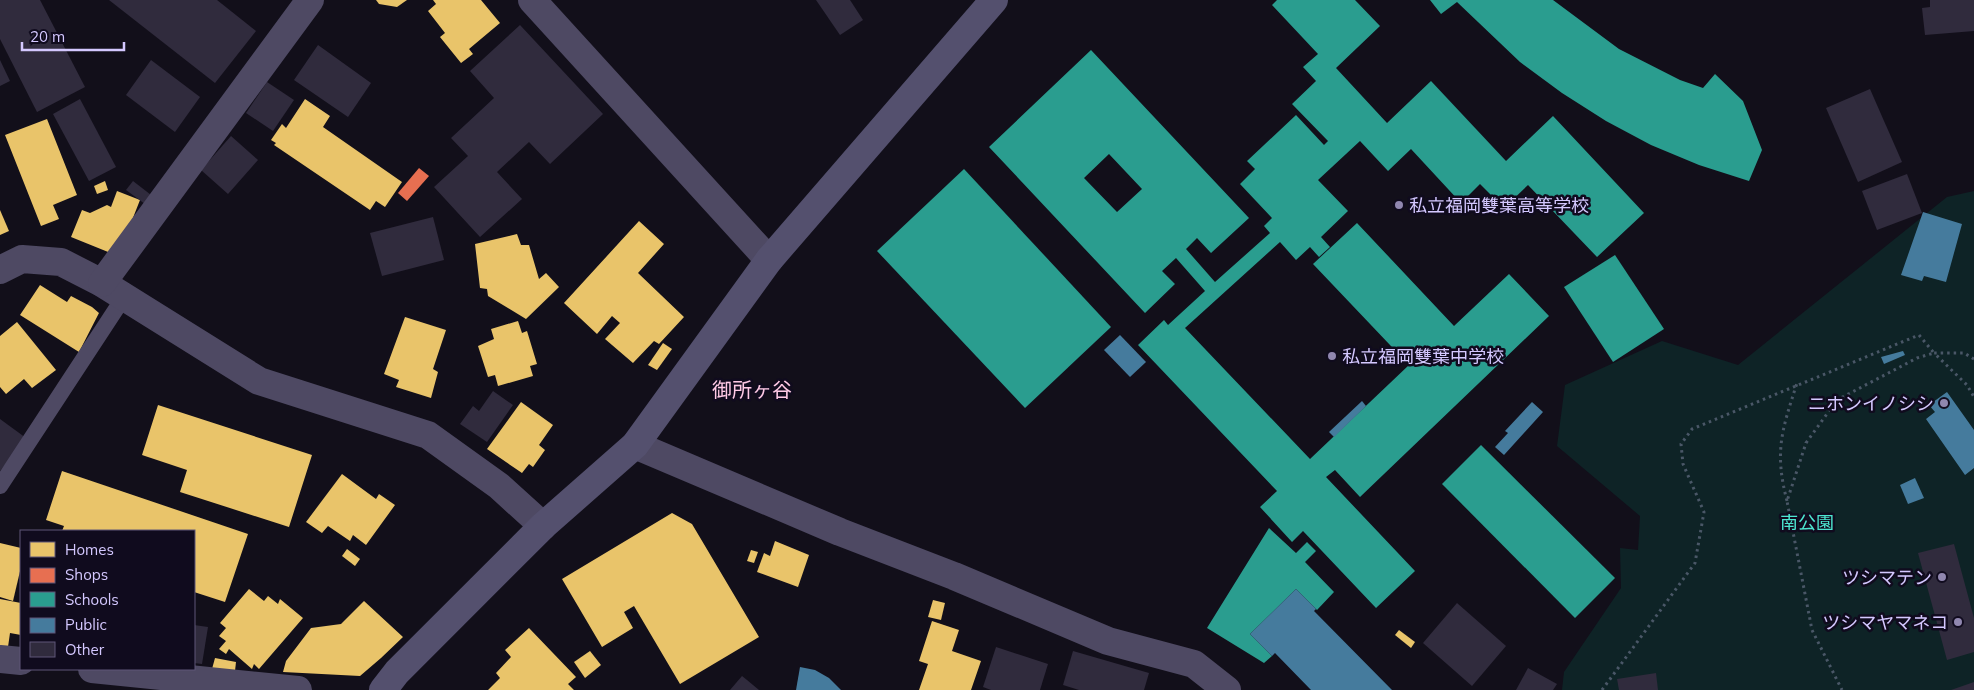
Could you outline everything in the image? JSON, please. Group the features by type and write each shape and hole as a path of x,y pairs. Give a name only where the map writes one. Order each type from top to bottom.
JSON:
{"street":[{"path":"113,290 310,0"},
{"path":"532,0 769,260"},
{"path":"383,690 397,672 543,526 635,445 769,260 994,0"},
{"path":"0,270 22,259 61,262 113,290 259,381 428,435 499,486 543,526"},
{"path":"635,445 840,532 954,576 1108,641 1194,664 1227,690"},
{"path":"0,659 20,662"},
{"path":"102,670 298,690"}],"lane":[{"path":"0,486 113,290"}],"path":[{"path":"1602,690 1695,563 1704,512 1683,464 1681,444 1692,429 1797,383 1919,335 1974,397"},
{"path":"1787,501 1806,443 1837,400 1917,358 1934,353 1964,353 1974,359"},
{"path":"1797,383 1780,445 1780,473 1812,630 1842,690"}],"green space":[{"name":"南公園","path":"1974,191 1974,690 1562,690 1564,672 1621,588 1620,548 1638,550 1640,516 1557,446 1565,385 1662,341 1738,365 1947,197"}],"building: Homes":[{"path":"376,0 407,0 397,7 379,4"},
{"path":"433,0 481,0 500,23 469,49 473,54 461,63 440,37 445,33 428,11 436,4"},
{"path":"305,99 330,116 323,127 402,182 385,207 376,201 370,210 274,145 276,143 271,140 282,124 286,128"},
{"path":"47,119 77,195 53,205 59,219 41,226 5,135"},
{"path":"105,181 108,190 97,194 94,186"},
{"path":"117,191 140,200 118,256 71,237 82,210 90,213 107,205 111,207"},
{"path":"0,210 9,231 0,235"},
{"path":"639,221 664,244 638,273 684,317 659,344 654,341 633,363 605,339 620,323 612,316 597,334 564,303"},
{"path":"517,234 521,245 529,245 539,279 546,273 559,287 526,319 488,296 487,289 480,288 475,244"},
{"path":"40,285 67,302 71,296 99,313 79,352 20,315"},
{"path":"405,317 446,330 433,369 438,372 431,398 396,387 399,380 384,374"},
{"path":"518,321 522,333 527,331 537,364 530,366 533,376 498,386 495,375 488,377 478,346 494,339 491,329"},
{"path":"17,322 56,370 32,388 24,379 6,394 0,387 0,336"},
{"path":"663,343 672,349 657,370 648,365"},
{"path":"521,402 553,425 539,445 545,450 533,467 529,464 522,473 487,449"},
{"path":"158,405 312,455 289,527 180,492 187,470 142,455"},
{"path":"62,471 248,534 225,602 195,592 195,530 62,530 64,526 46,520"},
{"path":"342,474 376,499 379,494 395,505 366,545 353,535 350,541 328,526 322,533 306,522"},
{"path":"672,513 692,524 759,637 680,684 634,606 624,612 633,628 602,647 562,579"},
{"path":"775,541 809,555 798,587 757,572 764,553 770,556"},
{"path":"0,543 20,548 20,571 13,601 0,597"},
{"path":"347,549 360,559 355,566 342,556"},
{"path":"751,550 758,552 754,563 747,561"},
{"path":"249,589 264,601 268,596 278,604 280,599 303,618 259,669 254,664 252,669 229,649 226,654 219,649 226,641 219,636 226,628 220,623"},
{"path":"0,599 20,603 20,635 10,633 8,647 0,646"},
{"path":"933,600 945,603 941,620 928,617"},
{"path":"364,601 403,637 381,658 360,676 283,672 286,661 311,628 341,624"},
{"path":"932,621 959,630 952,651 981,661 971,690 919,690 928,664 919,661"},
{"path":"529,628 576,677 568,684 574,690 488,690 500,678 496,673 511,657 505,650"},
{"path":"1399,630 1415,642 1411,648 1395,635"},
{"path":"590,651 601,665 585,678 574,662"},
{"path":"215,658 236,662 235,671 212,669"}],"building: Shops":[{"path":"419,168 429,176 407,201 398,193"}],"building: Schools":[{"path":"1277,0 1355,0 1380,26 1336,68 1387,123 1431,81 1506,161 1553,116 1644,213 1597,257 1528,185 1504,208 1480,184 1461,203 1411,149 1388,171 1360,141 1318,180 1348,211 1321,237 1330,247 1319,257 1310,247 1296,260 1280,242 1185,328 1310,459 1409,365 1313,264 1357,223 1454,326 1509,274 1549,316 1360,497 1335,470 1326,477 1415,571 1376,608 1303,531 1292,542 1260,507 1277,491 1138,345 1164,320 1168,325 1205,291 1176,258 1162,271 1175,284 1145,313 989,147 1091,50 1249,218 1211,253 1197,238 1186,249 1215,282 1270,233 1264,226 1272,218 1240,184 1255,169 1247,161 1296,115 1324,145 1328,141 1292,104 1316,81 1303,67 1318,54 1272,5","holes":["1109,154 1142,189 1117,212 1084,178"]},
{"path":"1430,0 1553,0 1619,49 1680,80 1703,88 1715,74 1743,101 1762,150 1749,181 1699,165 1651,145 1606,121 1562,93 1520,62 1457,2 1441,14"},
{"path":"964,169 1111,327 1025,408 877,251"},
{"path":"1615,255 1664,329 1613,362 1564,287"},
{"path":"1481,445 1615,578 1575,618 1442,484"},
{"path":"1269,528 1296,553 1307,542 1316,551 1305,562 1334,592 1317,610 1296,589 1250,634 1272,656 1264,663 1207,628"}],"building: Public":[{"path":"1923,212 1962,224 1946,282 1924,276 1922,281 1901,275"},
{"path":"1120,335 1146,362 1130,377 1104,350"},
{"path":"1903,351 1905,355 1884,364 1881,357"},
{"path":"1947,392 1974,430 1974,468 1965,475 1926,419 1935,412 1929,405"},
{"path":"1362,401 1366,406 1334,437 1329,432"},
{"path":"1532,402 1543,412 1504,455 1495,447 1508,433 1505,431"},
{"path":"1915,478 1924,498 1908,504 1900,485"},
{"path":"1296,589 1316,609 1314,611 1392,690 1311,690 1275,653 1272,656 1250,634"},
{"path":"800,667 815,670 829,678 841,690 796,690"}],"building: Other":[{"path":"0,0 40,0 85,87 37,112 0,39"},
{"path":"109,0 217,0 256,31 215,83"},
{"path":"816,0 850,0 863,20 840,35"},
{"path":"1930,0 1974,0 1974,31 1925,35 1922,8 1930,7"},
{"path":"520,25 603,114 550,164 529,142 497,172 522,199 480,237 434,187 468,156 451,138 494,98 470,71"},
{"path":"318,45 371,83 348,117 294,80"},
{"path":"0,60 10,81 0,86"},
{"path":"151,60 200,97 175,132 126,95"},
{"path":"267,82 294,100 273,131 246,113"},
{"path":"1870,89 1902,162 1858,182 1826,108"},
{"path":"80,99 116,167 89,181 53,114"},
{"path":"231,136 258,160 228,194 201,170"},
{"path":"1907,174 1922,213 1877,230 1862,191"},
{"path":"133,181 155,198 149,207 126,190"},
{"path":"433,217 444,260 382,276 370,233"},
{"path":"493,391 513,405 487,442 460,424 473,406 479,411"},
{"path":"0,419 26,438 0,471"},
{"path":"1954,544 1974,618 1974,652 1947,660 1918,553"},
{"path":"1457,603 1506,646 1472,686 1423,643"},
{"path":"195,625 208,627 202,664 195,663"},
{"path":"996,647 1048,664 1040,690 991,690 983,687"},
{"path":"1073,651 1149,673 1144,690 1079,690 1063,685"},
{"path":"1528,668 1557,684 1553,690 1516,690"},
{"path":"1656,673 1658,690 1619,690 1617,679"},
{"path":"742,676 747,680 759,690 730,690"},
{"path":"1974,682 1974,690 1951,690"}],"place":[{"name":"私立福岡雙葉高等学校","path":"1399,205"},
{"name":"私立福岡雙葉中学校","path":"1332,356"},
{"name":"ニホンイノシシ","path":"1944,403"},
{"name":"ツシマテン","path":"1942,577"},
{"name":"ツシマヤマネコ","path":"1958,622"}],"district":[{"name":"御所ヶ谷","path":"752,389"}]}
